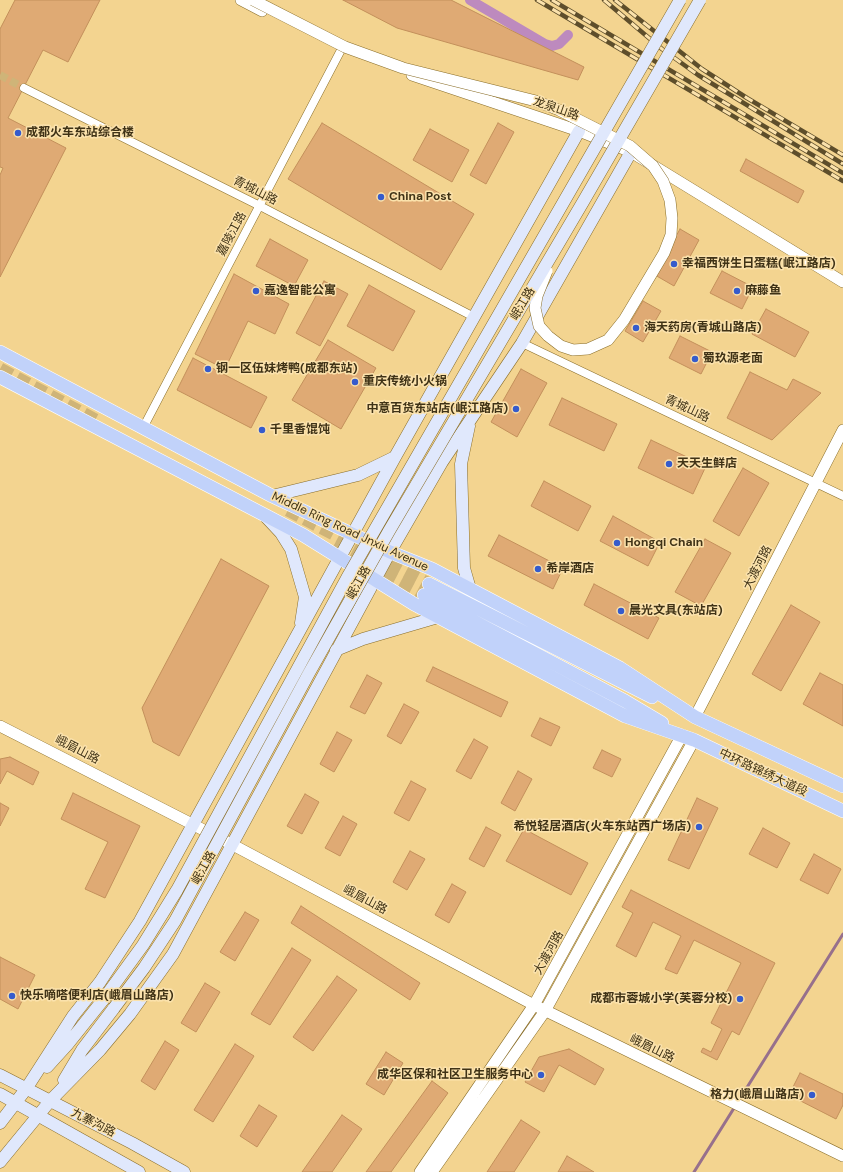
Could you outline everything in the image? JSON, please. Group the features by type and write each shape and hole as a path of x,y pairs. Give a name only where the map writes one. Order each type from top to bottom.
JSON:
{"main road":[{"name":"岷江路","path":"0,1123 26,1089 67,1045 103,1000 139,950 169,904 347,578 680,0"},
{"name":"岷江路","path":"50,1101 82,1050 144,968 175,921 377,551 555,250 700,0"},
{"name":"岷江路","path":"26,1089 73,1016 100,982 140,921 299,635 339,558 395,457 579,131"},
{"name":"岷江路","path":"0,1162 50,1101 100,1050 130,1014 172,954 233,845 336,650 390,552 442,462 522,343 631,152"},
{"name":"Middle Ring Road Jnxiu Avenue","path":"0,352 272,496 352,535 432,569 620,668 695,717"},
{"name":"Middle Ring Road Jnxiu Avenue","path":"0,376 303,535 438,617 625,716 688,738"},
{"path":"470,589 464,568 461,464 471,417"},
{"path":"272,496 358,475 395,457"},
{"path":"265,516 281,533 291,549 305,597 299,635"},
{"path":"688,738 427,590 695,717"},
{"path":"336,650 364,639 438,617"},
{"name":"中环路锦绣大道段","path":"695,717 843,786"},
{"name":"中环路锦绣大道段","path":"688,738 843,811"},
{"name":"九寨沟路","path":"0,1075 184,1172"},
{"name":"九寨沟路","path":"0,1094 138,1172"}],"street":[{"name":"龙泉山路","path":"241,0 341,50 579,131 631,152 843,282"},
{"path":"253,0 352,50 403,68 536,101 559,110 630,146 653,166 662,181 670,200 672,218 670,235 664,253 656,267 624,320 608,340 588,349 573,350 561,346 548,336 539,326 535,308 537,296 555,250"},
{"name":"嘉陵江路","path":"143,428 341,50"},
{"name":"青城山路","path":"24,88 260,206 474,317"},
{"name":"青城山路","path":"522,343 843,496"},
{"name":"大渡河路","path":"695,717 843,430"},
{"name":"峨眉山路","path":"0,726 233,845 545,1011 843,1156"},
{"name":"大渡河路","path":"420,1172 534,1005 688,738"},
{"name":"大渡河路","path":"432,1172 545,1011 688,738"}],"building":[{"name":"成都火车东站综合楼","path":"15,0 100,0 68,62 43,50 8,118 66,148 0,277 0,175 3,168 0,167 0,29"},
{"path":"343,0 451,0 584,67 578,80 397,28"},
{"name":"China Post","path":"322,123 474,214 441,270 288,179"},
{"path":"498,123 514,132 486,184 470,175"},
{"name":"China Post","path":"430,129 469,150 452,182 413,160"},
{"path":"746,159 804,191 798,203 740,171"},
{"path":"680,229 699,240 674,286 655,275"},
{"path":"270,239 308,260 294,286 256,266"},
{"path":"722,271 753,287 742,309 710,293"},
{"path":"234,274 289,304 275,334 248,321 225,369 195,354"},
{"path":"324,281 348,294 320,346 296,333"},
{"path":"369,285 415,311 393,351 347,326"},
{"path":"643,301 661,311 643,342 625,331"},
{"path":"766,309 809,332 795,357 752,334"},
{"path":"680,336 712,352 701,374 669,358"},
{"path":"328,340 376,368 341,429 292,400"},
{"path":"193,358 267,397 251,428 177,390"},
{"path":"521,369 547,383 517,437 491,422"},
{"path":"750,372 787,390 793,379 821,393 772,440 727,418"},
{"path":"562,398 617,424 604,451 549,425"},
{"path":"651,440 706,466 693,494 638,468"},
{"path":"743,468 769,483 739,536 713,521"},
{"path":"544,481 591,506 578,531 531,506"},
{"path":"613,516 660,542 648,566 600,541"},
{"path":"499,535 563,568 553,589 488,556"},
{"path":"705,539 731,553 701,606 675,592"},
{"path":"221,559 269,586 179,756 153,742 142,708"},
{"path":"594,584 659,618 648,639 584,605"},
{"path":"791,605 820,622 781,691 752,674"},
{"path":"433,667 508,702 501,717 426,681"},
{"path":"820,673 843,685 843,726 803,704"},
{"path":"367,675 382,683 365,714 350,707"},
{"path":"404,704 419,712 401,744 387,736"},
{"path":"540,718 560,727 551,746 531,736"},
{"path":"337,732 352,740 334,772 320,764"},
{"path":"474,739 488,747 471,779 456,771"},
{"path":"602,750 621,759 612,777 593,768"},
{"path":"10,757 39,772 33,785 7,771 0,784 0,759"},
{"path":"518,771 532,779 515,811 501,803"},
{"path":"411,781 426,789 409,821 394,813"},
{"path":"73,793 140,826 105,898 85,889 108,842 61,819"},
{"path":"305,794 319,802 302,834 287,826"},
{"path":"697,798 718,808 689,869 668,860"},
{"path":"0,803 9,808 0,826"},
{"path":"343,816 357,824 340,856 325,848"},
{"path":"486,827 501,835 484,867 469,859"},
{"path":"763,828 790,843 777,868 749,854"},
{"path":"524,829 588,863 571,895 506,861"},
{"path":"410,851 425,859 407,890 393,882"},
{"path":"814,854 841,869 828,894 800,880"},
{"path":"452,884 466,892 449,923 435,915"},
{"name":"成都市蓉城小学(芙蓉分校)","path":"631,890 775,963 739,1035 732,1031 717,1060 701,1052 703,1048 711,1052 722,1029 711,1023 741,963 694,940 677,974 665,969 681,936 653,922 636,957 616,946 633,913 622,907"},
{"path":"301,906 420,983 410,1000 291,923"},
{"path":"245,912 259,920 235,961 220,952"},
{"path":"292,948 311,960 270,1025 251,1014"},
{"path":"0,957 35,975 18,1009 0,999"},
{"path":"337,976 357,990 313,1051 293,1037"},
{"path":"205,983 220,992 196,1032 181,1023"},
{"path":"165,1041 179,1050 155,1090 141,1081"},
{"path":"235,1044 254,1056 213,1122 194,1110"},
{"name":"成华区保和社区卫生服务中心","path":"569,1049 604,1069 595,1085 559,1065 544,1092 525,1082 539,1057"},
{"path":"386,1052 403,1063 384,1095 366,1084"},
{"path":"800,1073 843,1094 843,1105 836,1119 789,1095"},
{"path":"432,1081 448,1093 391,1172 366,1172"},
{"path":"259,1105 277,1116 257,1147 240,1136"},
{"path":"342,1115 362,1129 332,1172 302,1172"},
{"path":"521,1120 540,1132 514,1172 487,1172"},
{"path":"567,1156 594,1172 558,1172"}],"waterway":[{"path":"470,0 545,44 552,46 559,44 568,35"},
{"path":"694,1172 843,934"}],"tunnel":[{"path":"0,75 24,88"},
{"path":"0,369 99,422"},
{"path":"288,510 429,584"},
{"path":"333,547 424,595"}],"railway":[{"path":"537,0 843,181"},
{"path":"552,0 843,173"},
{"path":"604,0 662,49 698,75 843,164"},
{"path":"615,0 702,69 747,98 843,155"}],"place":[{"name":"成都火车东站综合楼","path":"18,133"},
{"name":"China Post","path":"381,197"},
{"name":"幸福西饼生日蛋糕(岷江路店)","path":"674,264"},
{"name":"嘉逸智能公寓","path":"256,291"},
{"name":"麻藤鱼","path":"737,291"},
{"name":"海天药房(青城山路店)","path":"636,328"},
{"name":"蜀玖源老面","path":"695,359"},
{"name":"钢一区伍妹烤鸭(成都东站)","path":"208,369"},
{"name":"重庆传统小火锅","path":"355,382"},
{"name":"中意百货东站店(岷江路店)","path":"516,409"},
{"name":"千里香馄饨","path":"262,430"},
{"name":"天天生鲜店","path":"669,464"},
{"name":"Hongqi Chain","path":"617,543"},
{"name":"希岸酒店","path":"538,569"},
{"name":"晨光文具(东站店)","path":"621,611"},
{"name":"希悦轻居酒店(火车东站西广场店)","path":"699,827"},
{"name":"快乐嘀嗒便利店(峨眉山路店)","path":"12,996"},
{"name":"成都市蓉城小学(芙蓉分校)","path":"740,999"},
{"name":"成华区保和社区卫生服务中心","path":"541,1075"},
{"name":"格力(峨眉山路店)","path":"812,1095"}]}
